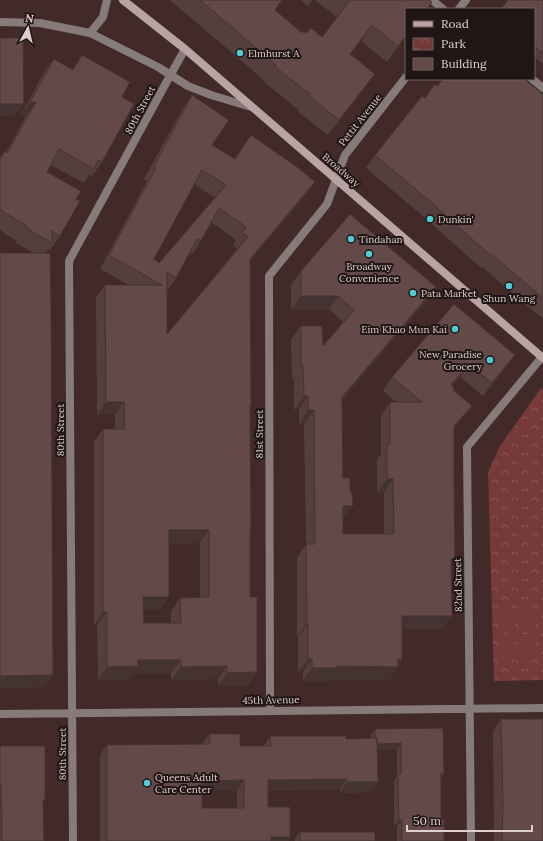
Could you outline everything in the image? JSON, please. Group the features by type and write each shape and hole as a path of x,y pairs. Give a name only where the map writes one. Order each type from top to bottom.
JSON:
{"main road":[{"name":"Broadway","path":"123,0 185,49 252,106 542,358"}],"street":[{"path":"90,33 103,16 107,0"},
{"path":"432,0 442,8"},
{"path":"460,8 466,0"},
{"path":"0,22 40,23 90,33 171,75 188,86 211,95 252,106"},
{"name":"80th Street","path":"73,841 69,261 185,49"},
{"name":"Pettit Avenue","path":"336,179 345,155 405,77"},
{"path":"533,80 543,88"},
{"name":"81st Street","path":"270,710 269,276 328,204 336,179"},
{"name":"82nd Street","path":"471,841 467,447 542,358"},
{"name":"45th Avenue","path":"0,714 543,708"}],"green space":[{"path":"541,388 543,390 543,680 494,681 488,472 500,446"},
{"path":"500,608 514,608 515,630 500,631"},
{"path":"519,608 535,608 535,631 519,630"},
{"path":"499,634 515,634 515,658 499,658"},
{"path":"519,634 534,634 535,658 519,658"}],"building":[{"path":"200,0 282,0 275,10 302,33 303,31 306,33 311,28 322,37 349,2 347,0 429,0 432,2 428,8 405,8 405,36 398,46 372,25 350,54 375,74 339,120 309,96 310,94 275,67 276,65"},
{"path":"508,0 543,0 543,53 535,47 535,8 502,8"},
{"path":"0,38 23,38 24,104 0,104"},
{"path":"82,55 130,82 122,97 134,104 102,162 98,160 94,169 59,149 47,172 81,191 76,199 80,201 60,236 52,231 52,243 26,228 27,226 0,210 0,159 5,151 7,153 36,102 30,102 54,59 73,70"},
{"path":"442,80 525,80 543,94 543,298 491,254 490,255 375,155 422,96 425,98 435,84 437,86"},
{"path":"192,95 229,120 212,145 235,159 251,135 297,167 315,182 250,259 250,597 257,597 257,672 227,673 227,666 181,667 181,660 138,660 138,666 107,667 107,612 103,612 103,429 125,429 124,402 106,402 105,285 162,285 109,255 156,168 154,166","holes":["202,170 226,185 159,263 154,259","219,208 246,227 242,232 248,237 167,334 167,272 176,278 197,239 201,241","169,530 209,530 209,597 180,598 181,623 144,623 143,597 169,597"]},
{"path":"350,214 436,287 342,397 343,478 350,478 350,492 352,492 353,506 343,506 343,534 394,534 393,479 387,479 387,445 390,445 390,402 422,402 392,377 454,304 515,355 492,383 469,364 451,385 454,388 453,390 472,406 454,426 455,559 451,559 452,616 402,616 402,659 398,659 398,667 337,666 337,668 312,668 312,659 308,659 306,544 315,544 314,410 308,410 308,396 304,396 303,366 301,364 301,326 322,326 323,346 354,310 338,296 301,296 301,271"},
{"path":"0,253 50,253 53,675 0,676"},
{"path":"501,719 543,719 543,841 502,841 503,804"},
{"path":"443,728 444,774 441,773 441,820 444,819 444,841 402,841 402,820 399,820 398,789 398,774 401,774 401,743 377,744 375,729"},
{"path":"209,734 240,734 240,746 271,746 270,736 346,736 346,739 377,738 378,782 347,782 347,779 268,780 268,807 290,807 290,837 271,837 271,841 107,841 107,745 210,744","holes":["244,780 244,808 202,808 202,781"]},
{"path":"0,746 45,746 45,800 43,800 44,841 2,841"},
{"path":"300,832 375,832 375,841 300,841"}],"place":[{"name":"Elmhurst A","path":"240,53"},
{"name":"Dunkin'","path":"430,219"},
{"name":"Tindahan","path":"351,239"},
{"name":"Broadway Convenience","path":"369,254"},
{"name":"Shun Wang","path":"509,286"},
{"name":"Pata Market","path":"413,293"},
{"name":"Eim Khao Mun Kai","path":"455,329"},
{"name":"New Paradise Grocery","path":"490,360"},
{"name":"Queens Adult Care Center","path":"147,783"}]}
